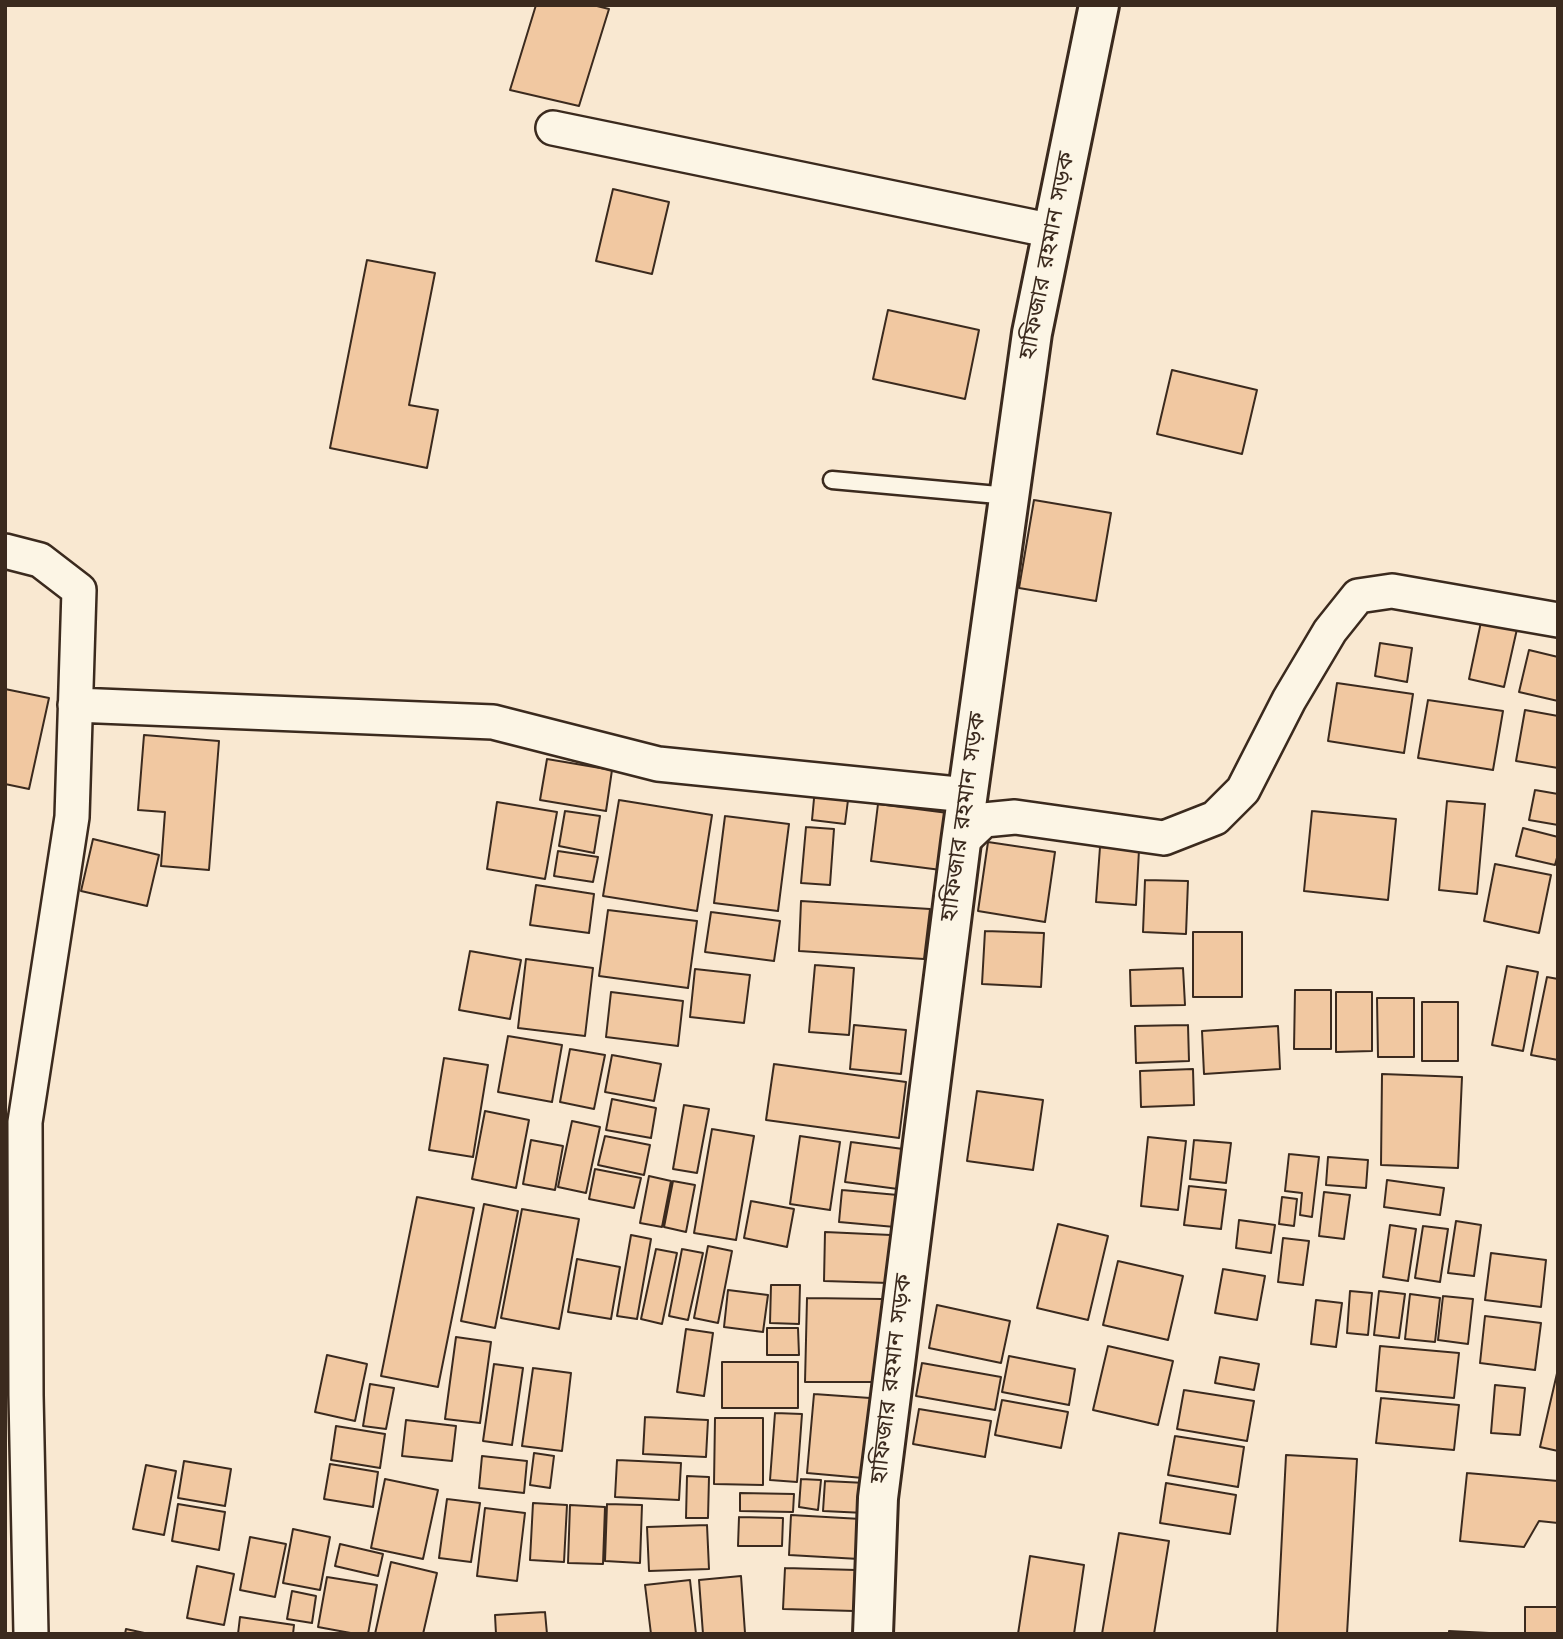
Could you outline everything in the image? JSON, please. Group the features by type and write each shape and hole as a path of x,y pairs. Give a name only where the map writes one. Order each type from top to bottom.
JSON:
{"street":[{"name":"হাফিজার রহমান সড়ক","path":"873,1634 878,1497 967,795 1032,333 1099,5"},
{"path":"552,128 1053,231"},
{"path":"5,551 40,560 79,590 72,817 26,1122 26,1381 17,1506 31,1634"},
{"path":"961,842 984,820 1014,817 1164,838 1215,818 1243,790 1289,700 1330,631 1358,596 1392,591 1558,620"},
{"path":"75,705 493,722 659,764 967,795"}],"lane":[{"path":"832,480 1009,496"}],"building":[{"path":"536,5 593,5 609,9 579,106 510,90"},
{"path":"613,189 669,202 652,274 596,261"},
{"path":"367,260 435,273 409,405 438,410 427,468 330,448"},
{"path":"888,310 979,330 965,399 873,379"},
{"path":"1172,370 1257,390 1242,454 1157,434"},
{"path":"1034,500 1111,513 1096,601 1019,588"},
{"path":"1481,622 1517,629 1504,687 1469,679"},
{"path":"1380,643 1412,648 1407,682 1375,676"},
{"path":"1529,650 1558,657 1558,701 1519,692"},
{"path":"1337,683 1413,694 1404,753 1328,741"},
{"path":"5,689 49,698 29,789 5,784"},
{"path":"1428,700 1503,711 1493,770 1418,758"},
{"path":"1525,710 1558,716 1558,768 1516,761"},
{"path":"144,735 219,741 209,870 161,866 165,812 138,810"},
{"path":"547,759 612,770 606,811 540,800"},
{"path":"815,788 849,792 845,824 812,820"},
{"path":"1535,790 1558,794 1558,825 1529,820"},
{"path":"619,800 712,815 697,911 603,896"},
{"path":"1447,801 1485,804 1477,894 1439,890"},
{"path":"497,802 557,812 545,879 487,869"},
{"path":"878,804 948,813 941,870 871,861"},
{"path":"565,811 600,816 594,853 559,846"},
{"path":"1312,811 1396,819 1388,900 1304,891"},
{"path":"725,816 789,824 778,911 714,903"},
{"path":"806,827 834,829 830,885 801,883"},
{"path":"1523,828 1558,837 1555,865 1516,856"},
{"path":"93,839 159,855 147,906 81,891"},
{"path":"988,842 1055,852 1045,922 978,911"},
{"path":"1100,847 1139,850 1136,905 1096,902"},
{"path":"558,851 598,857 593,882 554,876"},
{"path":"1495,864 1551,875 1539,933 1484,921"},
{"path":"1145,880 1188,881 1186,934 1143,932"},
{"path":"536,885 594,894 589,933 530,925"},
{"path":"801,901 930,909 924,959 799,951"},
{"path":"608,910 697,921 688,988 599,976"},
{"path":"711,912 780,921 774,961 705,952"},
{"path":"985,931 1044,933 1041,987 982,984"},
{"path":"1193,932 1242,932 1242,997 1193,997"},
{"path":"470,951 521,960 510,1019 459,1010"},
{"path":"526,959 593,968 585,1036 518,1028"},
{"path":"815,965 854,968 849,1035 809,1032"},
{"path":"1507,966 1538,972 1523,1051 1492,1045"},
{"path":"1183,968 1185,1005 1131,1006 1130,970"},
{"path":"695,969 750,975 744,1023 690,1017"},
{"path":"1547,977 1558,979 1558,1060 1531,1055"},
{"path":"1295,990 1331,990 1331,1049 1294,1049"},
{"path":"611,992 683,1001 678,1046 606,1037"},
{"path":"1336,992 1372,992 1372,1051 1336,1052"},
{"path":"1377,998 1414,998 1414,1057 1378,1057"},
{"path":"1422,1002 1458,1002 1458,1061 1422,1061"},
{"path":"854,1025 906,1030 901,1074 850,1069"},
{"path":"1188,1025 1189,1061 1136,1063 1135,1026"},
{"path":"1278,1026 1280,1069 1204,1074 1202,1031"},
{"path":"508,1036 562,1045 552,1102 498,1092"},
{"path":"570,1049 605,1055 594,1109 560,1102"},
{"path":"612,1055 661,1064 654,1101 605,1092"},
{"path":"444,1058 488,1065 473,1157 429,1150"},
{"path":"774,1064 906,1082 899,1138 766,1120"},
{"path":"1193,1069 1194,1105 1141,1107 1140,1071"},
{"path":"1382,1074 1462,1077 1458,1168 1381,1165"},
{"path":"977,1091 1043,1100 1033,1170 967,1161"},
{"path":"612,1099 656,1108 651,1138 606,1130"},
{"path":"684,1105 709,1109 697,1173 673,1169"},
{"path":"485,1111 529,1120 516,1188 472,1179"},
{"path":"572,1121 600,1127 586,1193 558,1187"},
{"path":"712,1129 754,1136 736,1240 694,1233"},
{"path":"605,1136 650,1145 644,1175 598,1165"},
{"path":"800,1136 840,1142 830,1210 790,1204"},
{"path":"1148,1137 1186,1141 1178,1210 1141,1206"},
{"path":"531,1140 563,1146 555,1190 523,1184"},
{"path":"1194,1140 1231,1143 1226,1183 1190,1179"},
{"path":"851,1142 903,1149 898,1189 845,1182"},
{"path":"1289,1154 1319,1157 1312,1217 1300,1215 1302,1193 1285,1191"},
{"path":"1328,1157 1368,1160 1366,1188 1326,1185"},
{"path":"595,1169 641,1178 634,1208 589,1199"},
{"path":"649,1176 671,1181 662,1227 640,1223"},
{"path":"1387,1180 1444,1188 1440,1215 1384,1207"},
{"path":"673,1181 695,1185 686,1232 664,1227"},
{"path":"1189,1186 1226,1190 1221,1229 1184,1225"},
{"path":"842,1190 898,1195 895,1227 839,1222"},
{"path":"1324,1192 1350,1195 1344,1239 1319,1236"},
{"path":"417,1197 474,1208 438,1387 381,1376"},
{"path":"1282,1197 1297,1199 1294,1226 1279,1224"},
{"path":"751,1201 794,1209 787,1247 744,1238"},
{"path":"484,1204 518,1211 495,1328 461,1321"},
{"path":"522,1209 579,1219 559,1329 501,1318"},
{"path":"1239,1220 1275,1225 1271,1253 1236,1248"},
{"path":"1456,1221 1481,1225 1474,1276 1448,1273"},
{"path":"1058,1224 1108,1236 1088,1320 1037,1308"},
{"path":"1390,1225 1416,1229 1408,1281 1383,1277"},
{"path":"1423,1226 1448,1229 1440,1282 1415,1278"},
{"path":"825,1232 891,1235 889,1283 824,1281"},
{"path":"631,1235 651,1239 637,1319 617,1316"},
{"path":"1283,1238 1309,1241 1303,1285 1278,1282"},
{"path":"708,1246 732,1251 718,1323 694,1318"},
{"path":"656,1249 677,1253 662,1324 641,1319"},
{"path":"682,1249 703,1253 688,1320 669,1316"},
{"path":"1491,1253 1546,1260 1541,1307 1485,1300"},
{"path":"577,1259 620,1267 611,1319 568,1312"},
{"path":"1118,1261 1183,1276 1168,1340 1103,1325"},
{"path":"1223,1269 1265,1276 1257,1320 1215,1313"},
{"path":"771,1285 800,1285 799,1324 770,1323"},
{"path":"728,1290 768,1295 763,1332 724,1327"},
{"path":"1350,1291 1372,1293 1368,1335 1347,1333"},
{"path":"1379,1291 1405,1294 1399,1338 1374,1335"},
{"path":"1410,1294 1440,1298 1435,1342 1405,1339"},
{"path":"1443,1296 1473,1299 1468,1344 1438,1340"},
{"path":"807,1298 882,1299 882,1382 805,1382"},
{"path":"1316,1300 1342,1303 1336,1347 1311,1344"},
{"path":"937,1305 1010,1321 1001,1363 929,1348"},
{"path":"1485,1316 1541,1323 1535,1370 1480,1363"},
{"path":"767,1328 798,1328 799,1355 767,1355"},
{"path":"686,1329 713,1333 704,1396 677,1392"},
{"path":"456,1337 491,1342 480,1423 445,1419"},
{"path":"1108,1346 1173,1361 1158,1425 1093,1410"},
{"path":"1380,1346 1459,1353 1454,1398 1376,1391"},
{"path":"327,1355 367,1364 355,1421 315,1412"},
{"path":"1009,1356 1075,1369 1069,1405 1002,1392"},
{"path":"1220,1357 1259,1364 1254,1390 1215,1383"},
{"path":"722,1362 798,1362 798,1408 722,1408"},
{"path":"922,1363 1001,1377 995,1410 916,1396"},
{"path":"494,1364 523,1368 512,1445 483,1441"},
{"path":"533,1368 571,1373 562,1451 522,1446"},
{"path":"1558,1369 1558,1451 1540,1447"},
{"path":"370,1384 394,1388 386,1429 363,1426"},
{"path":"1495,1385 1525,1388 1520,1435 1491,1433"},
{"path":"1184,1390 1254,1401 1247,1441 1177,1429"},
{"path":"814,1394 870,1398 863,1478 807,1473"},
{"path":"1381,1398 1459,1405 1454,1450 1376,1443"},
{"path":"1002,1400 1068,1412 1061,1448 995,1435"},
{"path":"919,1409 991,1421 985,1457 913,1444"},
{"path":"775,1413 802,1414 797,1482 770,1480"},
{"path":"645,1417 708,1420 706,1457 643,1454"},
{"path":"715,1418 763,1418 763,1485 714,1484"},
{"path":"406,1420 456,1426 452,1461 402,1456"},
{"path":"336,1426 385,1434 380,1468 331,1460"},
{"path":"1175,1436 1244,1447 1238,1487 1168,1475"},
{"path":"534,1453 554,1456 550,1488 530,1485"},
{"path":"1286,1455 1357,1459 1347,1634 1277,1634"},
{"path":"482,1456 527,1461 524,1493 479,1488"},
{"path":"617,1460 681,1463 679,1500 615,1497"},
{"path":"184,1461 231,1469 225,1506 178,1498"},
{"path":"330,1464 378,1472 373,1507 324,1499"},
{"path":"146,1465 176,1471 164,1535 133,1529"},
{"path":"1467,1473 1558,1481 1558,1523 1539,1521 1524,1547 1460,1541"},
{"path":"687,1476 709,1477 708,1518 686,1518"},
{"path":"385,1479 438,1490 423,1559 371,1548"},
{"path":"801,1479 821,1480 818,1510 799,1507"},
{"path":"825,1481 866,1483 865,1513 823,1511"},
{"path":"1166,1483 1236,1495 1230,1534 1160,1523"},
{"path":"740,1493 794,1494 793,1512 740,1511"},
{"path":"447,1499 480,1503 471,1562 439,1558"},
{"path":"533,1503 567,1505 564,1562 530,1560"},
{"path":"178,1504 225,1512 219,1550 172,1541"},
{"path":"607,1504 642,1505 640,1563 605,1561"},
{"path":"570,1505 605,1507 603,1564 568,1563"},
{"path":"485,1508 525,1513 517,1581 477,1576"},
{"path":"791,1515 861,1519 859,1559 789,1555"},
{"path":"739,1517 783,1518 782,1546 738,1546"},
{"path":"707,1525 709,1569 649,1571 647,1527"},
{"path":"293,1529 330,1537 320,1590 283,1583"},
{"path":"1119,1533 1169,1541 1154,1634 1102,1634"},
{"path":"250,1537 286,1544 275,1597 240,1590"},
{"path":"340,1544 383,1554 378,1576 335,1566"},
{"path":"1030,1556 1084,1565 1074,1634 1018,1634"},
{"path":"391,1562 437,1573 423,1634 375,1634"},
{"path":"197,1566 234,1574 224,1625 187,1618"},
{"path":"785,1568 856,1570 854,1611 783,1609"},
{"path":"741,1576 745,1633 703,1634 699,1580"},
{"path":"327,1577 377,1585 368,1634 318,1627"},
{"path":"690,1580 696,1634 651,1634 645,1585"},
{"path":"292,1591 316,1596 312,1623 287,1619"},
{"path":"1525,1607 1558,1607 1558,1634 1525,1634"},
{"path":"545,1612 547,1634 496,1634 495,1615"},
{"path":"240,1617 294,1625 293,1634 238,1634"},
{"path":"126,1629 149,1634 125,1634"},
{"path":"1449,1631 1509,1634 1449,1634"}]}
